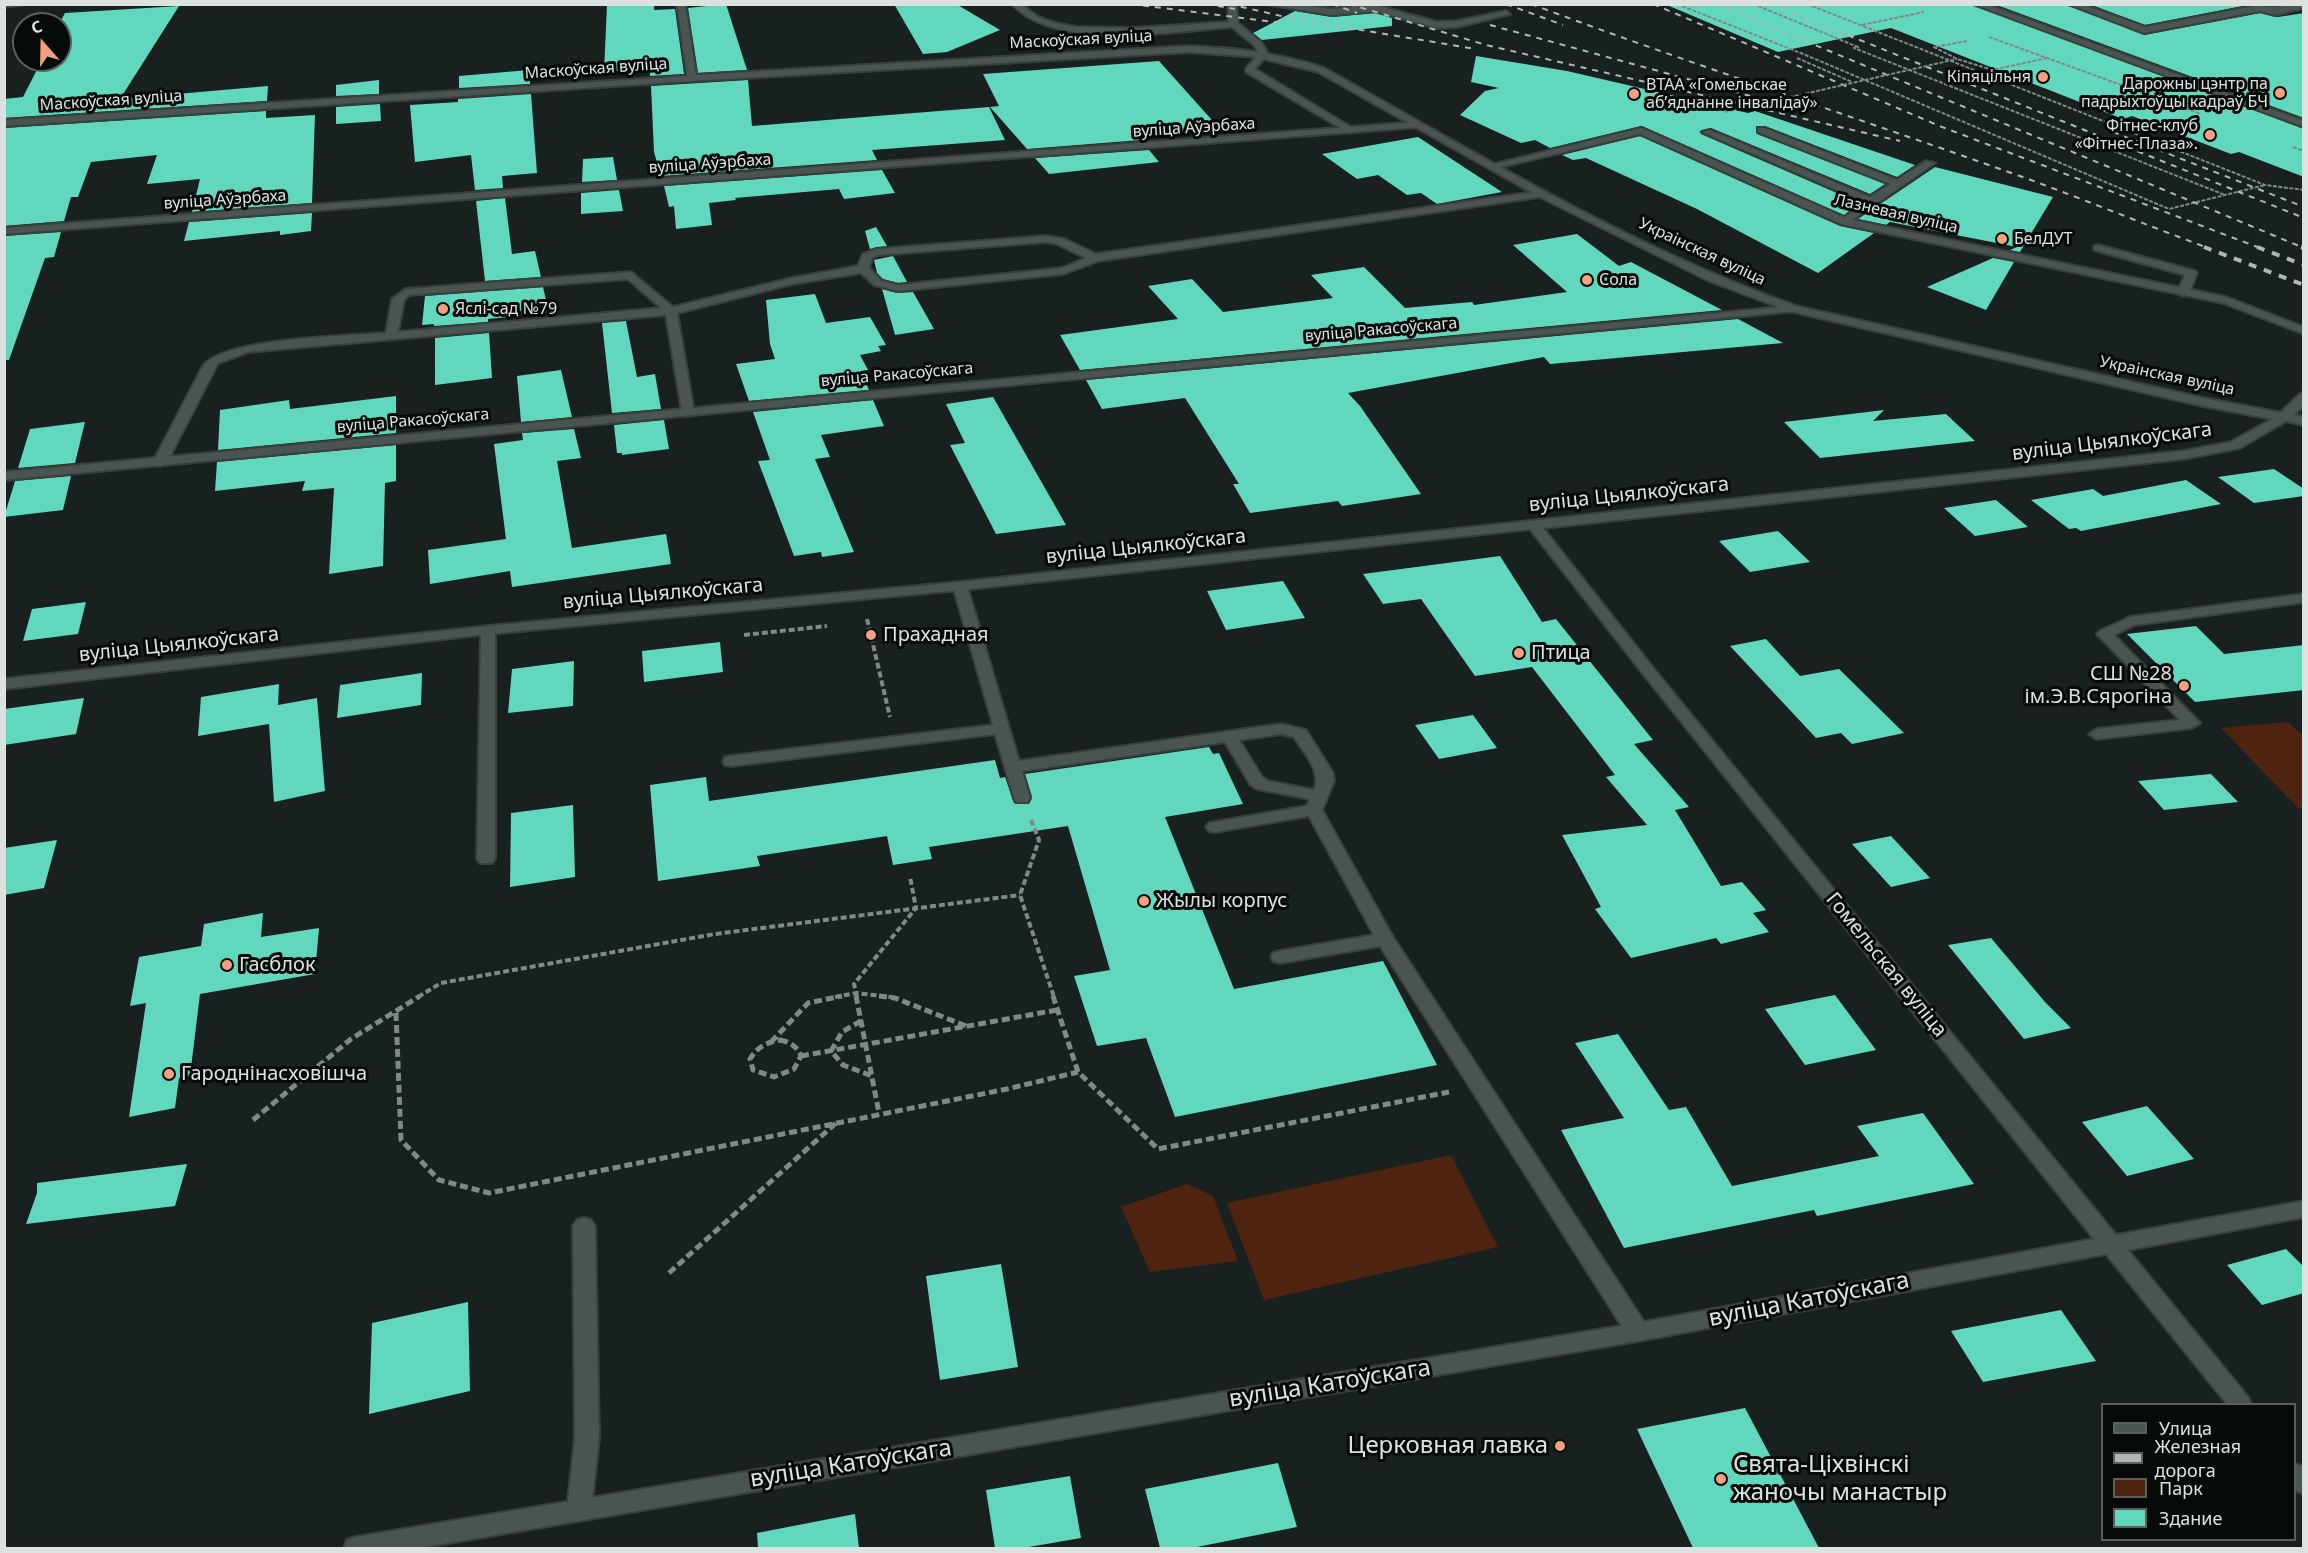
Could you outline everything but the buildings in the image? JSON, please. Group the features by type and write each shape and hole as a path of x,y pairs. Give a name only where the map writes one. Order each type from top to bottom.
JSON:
{"street":[{"path":"4,6 22,4"},
{"path":"681,4 692,78"},
{"path":"1017,4 1036,20 1074,28 1144,30 1234,24 1258,44 1264,54 1250,70 1352,131"},
{"path":"1232,4 1234,24"},
{"path":"1269,4 1332,12 1375,8 1437,25 1456,24 1506,14"},
{"path":"1977,4 2304,124"},
{"path":"2072,4 2144,30 2260,8 2275,12 2304,5"},
{"name":"Маскоўская вуліца","path":"4,123 692,78 1189,49"},
{"name":"Украінская вуліца","path":"1189,49 1234,50 1264,54 1295,60 1321,70 1542,194 1713,279 1793,309 2203,402 2304,421"},
{"name":"вуліца Аўэрбаха","path":"4,231 1417,125"},
{"path":"1761,130 1899,184"},
{"name":"Лазневая вуліца","path":"1492,166 1641,132 1845,222 2226,300 2304,331"},
{"path":"1707,132 1870,201"},
{"path":"1845,222 1870,201 1930,163"},
{"path":"863,269 878,283 887,286 915,287 1063,271 1095,258 1542,194"},
{"path":"863,269 867,256 876,252 1046,239 1060,241 1095,258"},
{"path":"2098,248 2191,273 2183,293"},
{"path":"160,462 208,366 214,360 246,349 671,311 792,281 863,269"},
{"path":"391,337 398,299 401,295 413,291 626,274 634,277 671,311 688,412"},
{"name":"вуліца Ракасоўскага","path":"4,477 1793,309"},
{"path":"2284,417 2304,397"},
{"name":"вуліца Цыялкоўскага","path":"4,684 488,630 960,586 2183,455 2235,445 2284,417"},
{"name":"Гомельская вуліца","path":"1534,525 1656,682 2239,1403"},
{"path":"960,586 1022,798"},
{"path":"2097,734 2192,723 2105,634 2130,621 2304,598"},
{"path":"486,859 488,630"},
{"path":"731,761 1001,729"},
{"path":"1012,767 1281,729 1300,733 1325,773 1326,781 1317,803"},
{"path":"1229,736 1256,780 1263,785 1317,803 1385,939 1638,1332"},
{"path":"1215,827 1317,803"},
{"path":"1281,957 1385,939"},
{"name":"вуліца Катоўскага","path":"356,1548 1638,1332 2304,1209"},
{"path":"579,1510 587,1438 584,1226"}],"path":[{"path":"1677,4 1808,56 2169,209 2265,185"},
{"path":"1753,4 1914,69"},
{"path":"1807,4 2265,185 2304,190"},
{"path":"1861,26 1924,12"},
{"path":"1989,37 2205,115"},
{"path":"1967,41 1934,47 1957,59 1993,70 2047,58"},
{"path":"1858,47 1854,48 2226,195"},
{"path":"1808,56 1797,58 1852,82"},
{"path":"1725,112 1957,59"},
{"path":"2293,147 2304,151"},
{"path":"861,595 895,741"},
{"path":"1022,798 1039,840 1020,895 1078,1072 1158,1149 1479,1086"},
{"path":"910,877 916,908"},
{"path":"253,1120 351,1040 441,983 716,933 1020,895"},
{"path":"879,1113 854,984 916,908"},
{"path":"771,1041 780,1040 795,1045 801,1056 800,1062 790,1073 774,1077 759,1074 753,1070 750,1059 757,1048 771,1041 808,1003 856,993 895,998 967,1027"},
{"path":"801,1056 1058,1010"},
{"path":"396,1013 401,1140 440,1180 489,1193 1007,1089 1078,1072"},
{"path":"861,1021 848,1025 837,1037 831,1051 836,1061 857,1072 872,1076"},
{"path":"669,1272 837,1122"}],"green space":[{"path":"2288,722 2303,736 2303,808 2299,809 2221,728"},
{"path":"1451,1155 1498,1247 1264,1300 1227,1203"},
{"path":"1187,1184 1213,1196 1238,1261 1150,1272 1121,1207"}],"railway":[{"path":"1131,4 1281,23"},
{"path":"1206,4 1235,9"},
{"path":"1229,4 1294,19 1476,49"},
{"path":"1332,4 1357,13"},
{"path":"1349,4 1486,45 1900,141"},
{"path":"1506,4 1563,25"},
{"path":"1531,4 2031,180 2208,248"},
{"path":"1653,4 1942,127 2260,248"},
{"path":"1716,4 2304,248 2301,247"},
{"path":"1770,4 2304,218"},
{"path":"1490,25 1750,96"},
{"path":"2113,132 2304,207"},
{"path":"2204,247 2304,285"},
{"path":"2257,247 2304,265"}],"place":[{"name":"Кіпяцільня","path":"2043,77"},
{"name":"Дарожны цэнтр па падрыхтоўцы кадраў БЧ","path":"2280,93"},
{"name":"ВТАА «Гомельскае абʼяднанне інвалідаў»","path":"1634,94"},
{"name":"Фітнес-клуб «Фітнес-Плаза».","path":"2210,135"},
{"name":"БелДУТ","path":"2002,239"},
{"name":"Сола","path":"1587,280"},
{"name":"Яслі-сад №79","path":"443,309"},
{"name":"Прахадная","path":"871,635"},
{"name":"Птица","path":"1519,653"},
{"name":"СШ №28 ім.Э.В.Сярогіна","path":"2184,686"},
{"name":"Жылы корпус","path":"1144,901"},
{"name":"Гасблок","path":"227,965"},
{"name":"Гароднінасховішча","path":"169,1074"},
{"name":"Церковная лавка","path":"1560,1446"},
{"name":"Свята-Ціхвінскі жаночы манастыр","path":"1721,1479"}]}
